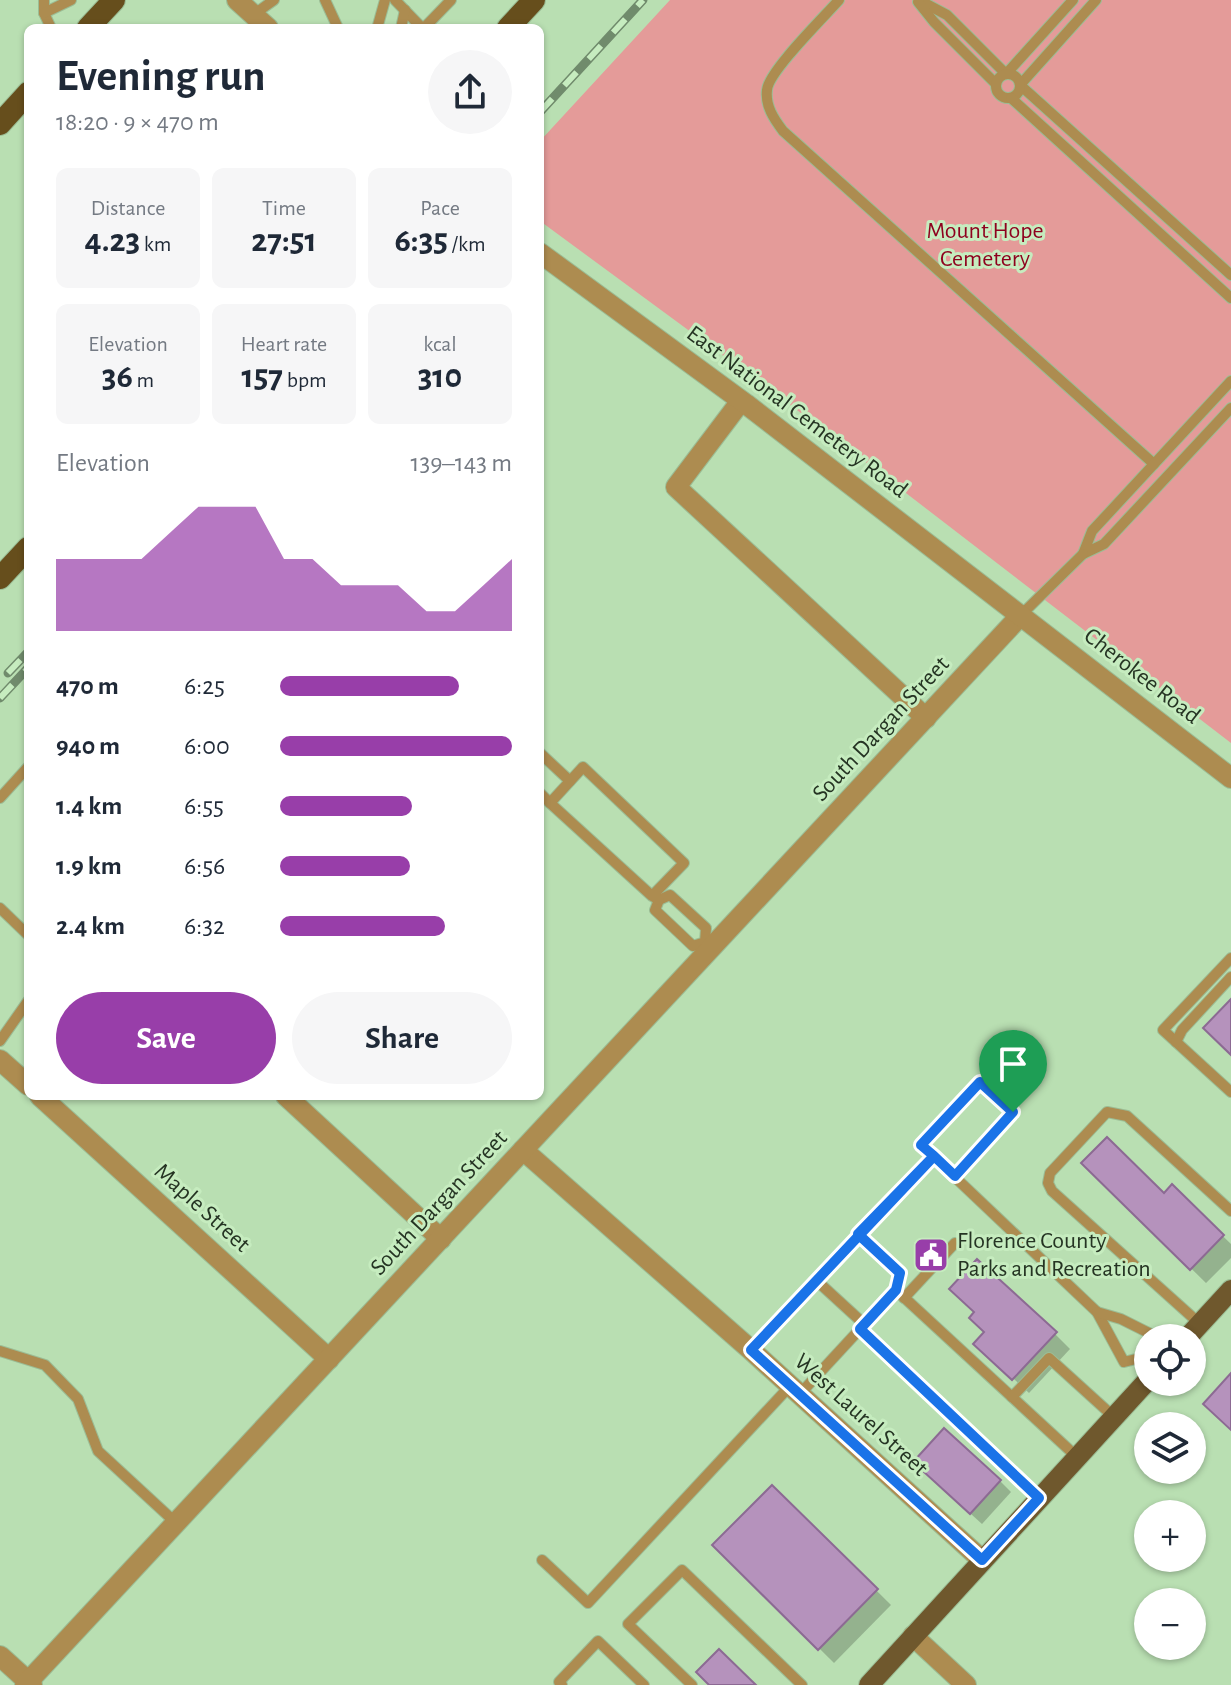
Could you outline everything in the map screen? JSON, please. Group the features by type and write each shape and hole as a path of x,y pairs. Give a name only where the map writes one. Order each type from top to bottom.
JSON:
{"highway":[{"path":"92,24 114,0"},
{"path":"512,24 534,0"},
{"path":"0,124 24,97"},
{"path":"0,578 24,552"}],"main road":[{"path":"1199,1324 1231,1290"},
{"path":"869,1685 1134,1395"}],"street":[{"path":"237,0 261,21"},
{"name":"East National Cemetery Road","path":"544,256 741,401 1021,615"},
{"path":"741,401 676,487 926,718"},
{"name":"South Dargan Street","path":"29,1684 523,1150 708,945 1021,615"},
{"name":"Cherokee Road","path":"1021,615 1231,778"},
{"path":"0,1060 24,1081"},
{"name":"Maple Street","path":"44,1100 329,1359"},
{"path":"290,1100 441,1239"},
{"name":"West Laurel Street","path":"523,1150 751,1350 982,1560"},
{"path":"913,1636 966,1685"},
{"path":"0,1656 29,1684"}],"lane":[{"path":"44,0 44,13 49,24"},
{"path":"44,13 71,0"},
{"path":"261,21 274,0"},
{"path":"325,0 336,24"},
{"path":"378,24 385,0"},
{"path":"395,0 419,24"},
{"path":"427,24 451,0"},
{"path":"839,0 773,75 766,91 774,119 783,131 1154,464"},
{"path":"918,0 947,15 1006,74 1015,77 1020,85 1231,275"},
{"path":"918,0 934,22 996,84 998,92 1011,98 1231,298"},
{"path":"996,84 1073,0"},
{"path":"1011,98 1096,0"},
{"path":"402,24 405,10"},
{"path":"1083,554 1092,531 1231,381"},
{"path":"1021,615 1083,554 1104,544 1231,408"},
{"path":"544,757 570,781"},
{"path":"550,803 583,767 684,863 656,898 655,910 693,946 708,945 706,928 679,903 670,895 656,898"},
{"path":"0,798 24,771"},
{"path":"544,797 656,898"},
{"path":"0,908 24,931"},
{"path":"1231,958 1163,1030 1231,1092"},
{"path":"1176,1042 1182,1030 1231,977"},
{"path":"0,1041 24,1007"},
{"path":"955,1176 1013,1112 980,1082 921,1145 1097,1312 1124,1362 1134,1359"},
{"path":"1186,1324 1052,1191 1048,1183 1050,1173 1107,1112 1118,1113 1127,1116 1231,1211"},
{"path":"751,1350 934,1156"},
{"path":"858,1234 900,1273 900,1294 1077,1457"},
{"path":"542,1560 588,1603 794,1391 955,1243"},
{"path":"816,1280 1039,1498"},
{"path":"1097,1312 1134,1326"},
{"path":"0,1351 45,1365 78,1399 98,1451 176,1523"},
{"path":"1012,1397 1049,1358 1114,1417"},
{"path":"692,1685 628,1624 682,1570 802,1685"},
{"path":"562,1685 559,1682 598,1641 644,1685"}],"green space":[{"name":"Mount Hope Cemetery","path":"670,0 1231,0 1231,743 824,430 544,224 544,137"}],"building":[{"path":"1231,999 1231,1055 1203,1028"},
{"path":"1107,1137 1164,1193 1172,1184 1224,1235 1190,1270 1081,1163"},
{"path":"977,1259 1057,1332 1012,1380 973,1344 984,1332 969,1318 974,1312 949,1289"},
{"path":"1231,1373 1231,1430 1203,1404"},
{"path":"944,1428 1001,1480 970,1514 913,1462"},
{"path":"772,1485 878,1589 818,1650 712,1545"},
{"path":"719,1649 756,1685 709,1685 696,1672"}],"railway":[{"path":"544,108 643,0"},
{"path":"8,673 24,656"},
{"path":"0,698 24,672"}],"place":[{"name":"Florence County Parks and Recreation","path":"931,1255"}],"route":[{"path":"1013,1112 955,1176 934,1156 858,1234 900,1273 896,1290 860,1329 1039,1498 982,1560 751,1350 858,1234 934,1156 921,1145 980,1082 1013,1112"}]}
